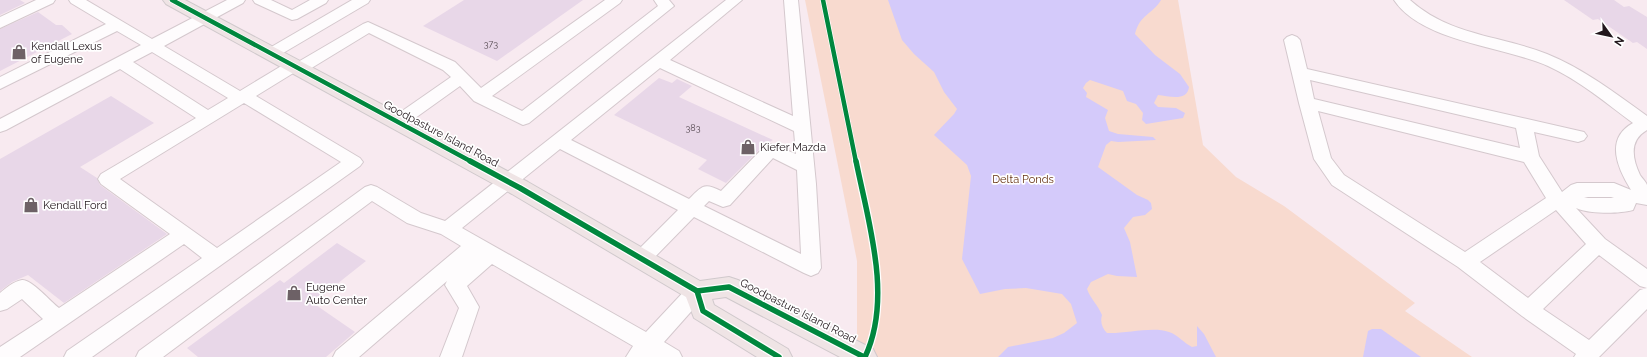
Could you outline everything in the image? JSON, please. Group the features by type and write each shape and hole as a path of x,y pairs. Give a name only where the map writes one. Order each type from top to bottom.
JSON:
{"main road":[{"name":"Goodpasture Island Road","path":"172,0 507,181 697,291 729,287 864,357"},
{"path":"697,291 703,311 779,357"}],"street":[{"path":"0,23 48,0"},
{"path":"75,357 354,162 151,46 76,0"},
{"path":"0,126 238,0"},
{"path":"260,0 292,16 321,0"},
{"path":"272,54 364,0"},
{"path":"480,97 615,0"},
{"path":"340,13 448,66 480,97 523,119 667,6 661,0"},
{"path":"448,229 735,0"},
{"path":"558,141 811,268 805,166 791,0"},
{"path":"1401,0 1420,16 1449,30 1478,41 1510,48 1540,57 1567,70 1646,123 1631,132 1623,152 1626,165 1637,185 1640,197 1626,205 1587,205 1562,199 1465,262"},
{"path":"0,84 117,25"},
{"path":"217,258 107,179 242,97 368,27"},
{"path":"1292,40 1323,159 1338,180 1465,262 1587,354 1647,296"},
{"path":"660,61 801,126"},
{"path":"120,62 208,118"},
{"path":"1301,73 1578,136"},
{"path":"398,122 461,78"},
{"path":"1307,102 1530,157"},
{"path":"1524,124 1530,157 1562,199 1598,244 1647,280"},
{"path":"642,258 707,192 723,200 771,150 805,166"},
{"path":"149,356 371,192 414,218 448,229 483,249 643,350 671,357"},
{"path":"3,357 184,234"},
{"path":"1529,310 1598,244"},
{"path":"344,357 483,249"},
{"path":"452,357 469,307 455,285 483,249"},
{"path":"0,303 23,288 58,320"},
{"path":"643,350 697,291"}],"green space":[{"name":"Delta Ponds","path":"805,0 1178,0 1203,145 1236,177 1284,206 1415,303 1405,311 1472,357 857,357 857,261"}],"shaded area":[{"path":"888,0 1161,0 1154,9 1143,18 1137,27 1135,34 1155,55 1180,74 1189,87 1188,92 1185,95 1172,97 1158,95 1154,103 1158,107 1176,108 1185,113 1183,118 1146,124 1142,120 1143,113 1136,104 1127,101 1123,91 1090,80 1083,88 1087,93 1086,97 1108,110 1105,118 1109,131 1118,134 1153,137 1156,140 1111,141 1106,145 1098,167 1137,195 1148,200 1151,203 1152,209 1145,215 1133,217 1124,228 1130,242 1137,277 1108,274 1091,282 1087,289 1102,315 1102,325 1107,333 1162,330 1172,333 1192,347 1197,346 1197,326 1204,334 1216,357 998,357 1008,347 1053,338 1064,333 1077,323 1071,304 1062,294 1026,288 1005,289 980,294 962,259 971,176 967,165 934,135 957,109 944,92 934,72 914,54 902,40"},
{"path":"1372,329 1381,329 1421,357 1363,357 1368,331"}],"building":[{"path":"0,0 20,0 25,3 0,15"},
{"path":"464,0 583,0 497,61 423,26"},
{"path":"1564,0 1614,0 1624,7 1629,6 1647,17 1647,49 1637,42 1633,43 1598,19 1593,20"},
{"name":"Kendall Lexus of Eugene","path":"38,12 56,25 62,25 72,34 0,71 0,29"},
{"path":"659,78 672,83 677,79 692,86 679,97 773,140 764,145 726,183 698,169 707,160 614,115"},
{"path":"111,96 154,123 80,167 97,178 100,185 167,234 64,303 28,275 12,282 0,291 0,159"},
{"name":"Eugene Auto Center","path":"337,243 366,261 313,303 355,332 326,357 198,357 187,348 280,280 284,283"}],"cycle path":[{"path":"172,0 520,188 697,291 729,287 864,357"},
{"path":"823,0 874,248 877,289 876,319 874,333 865,357"},
{"path":"697,291 703,311 779,357"}],"place":[{"name":"Kendall Lexus of Eugene","path":"19,52"},
{"name":"Kiefer Mazda","path":"748,147"},
{"name":"Kendall Ford","path":"31,205"},
{"name":"Eugene Auto Center","path":"294,293"}]}
